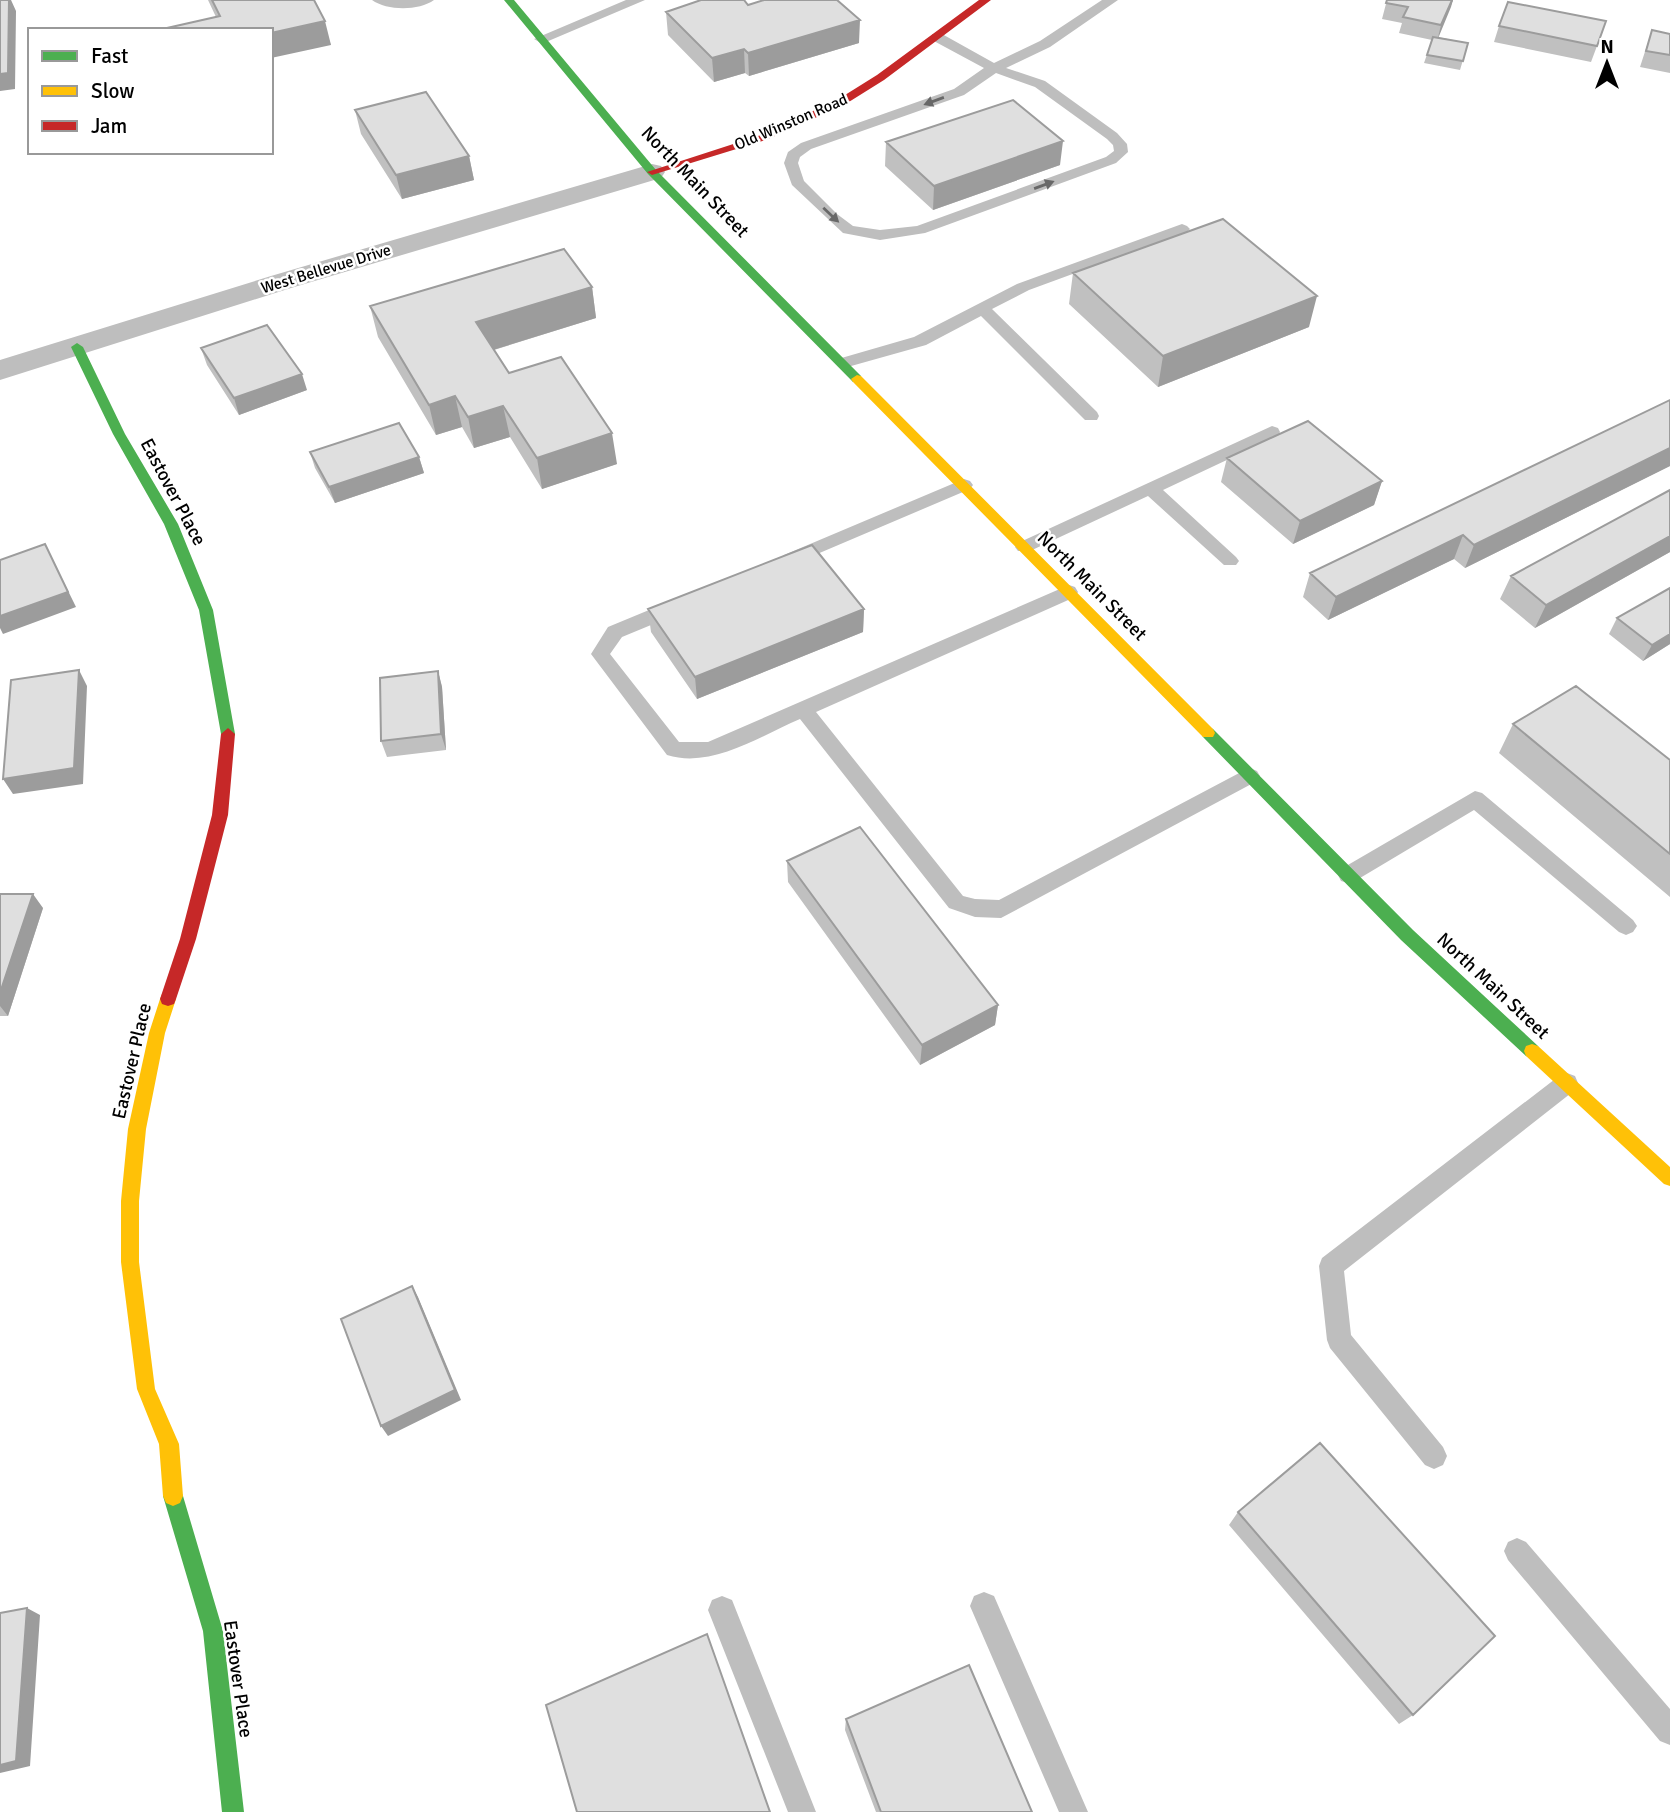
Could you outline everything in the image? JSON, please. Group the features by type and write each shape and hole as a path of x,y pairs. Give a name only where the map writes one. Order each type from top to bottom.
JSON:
{"street":[{"name":"North Main Street","path":"509,0 653,172 1406,935 1670,1178"},
{"name":"Old Winston Road","path":"653,172 711,156 847,99 907,60 986,0"},
{"name":"West Bellevue Drive","path":"0,370 281,282 653,172"},
{"name":"Eastover Place","path":"77,347 118,434 171,524 206,610 223,695 229,743 220,815 188,939 157,1032 137,1129 130,1201 130,1262 146,1390 169,1444 173,1496 213,1631 233,1812"}],"lane":[{"path":"379,0 396,5 427,0"},
{"path":"937,37 994,68 1040,83 1112,136 1120,144 1121,152 1111,160 920,230 896,235 864,235 848,230 797,182 791,163 793,155 806,146 959,92 994,68 1045,44 1111,0"},
{"path":"541,39 628,2"},
{"path":"844,363 920,341 1023,287 1182,229"},
{"path":"982,308 1091,416"},
{"path":"1024,547 1272,432"},
{"path":"777,564 964,485"},
{"path":"1150,488 1230,561"},
{"path":"690,600 615,632 600,654 674,750 710,750 1069,592"},
{"path":"803,709 956,902 975,908 1001,909 1250,776"},
{"path":"1348,875 1475,799 1626,926"},
{"path":"1434,1456 1339,1340 1331,1266 1567,1083"},
{"path":"1517,1552 1670,1731"},
{"path":"984,1606 1074,1812"},
{"path":"722,1610 802,1812"}],"building":[{"path":"0,0 9,0 8,73 0,74"},
{"path":"212,0 314,0 325,21 273,33 273,28 167,28 220,16"},
{"path":"701,0 744,0 748,5 764,0 837,0 860,20 748,53 744,49 712,58 666,12"},
{"path":"1387,0 1452,0 1441,25 1403,17 1408,7 1386,3"},
{"path":"1508,2 1606,21 1597,46 1499,26"},
{"path":"1652,30 1670,34 1670,55 1646,51"},
{"path":"1433,37 1468,43 1463,61 1427,55"},
{"path":"426,92 469,156 396,175 355,110"},
{"path":"1013,100 1063,141 934,186 886,142"},
{"path":"1223,219 1317,296 1163,356 1073,273"},
{"path":"564,249 592,287 476,322 509,373 561,357 612,433 537,458 503,406 468,417 455,396 429,405 370,306"},
{"path":"267,325 302,374 234,398 201,348"},
{"path":"1670,400 1670,448 1474,545 1463,535 1336,597 1310,573"},
{"path":"1308,421 1382,481 1300,521 1227,458"},
{"path":"399,423 419,457 329,487 310,452"},
{"path":"1670,490 1670,536 1546,605 1511,576"},
{"path":"45,544 68,592 0,616 0,560"},
{"path":"812,545 864,609 695,677 648,609"},
{"path":"1670,588 1670,634 1652,645 1617,618"},
{"path":"79,670 74,768 3,779 11,680"},
{"path":"438,671 441,734 381,741 380,678"},
{"path":"1576,686 1670,760 1670,854 1513,724"},
{"path":"860,827 998,1005 922,1045 787,861"},
{"path":"0,894 33,894 0,993"},
{"path":"412,1286 455,1390 381,1426 341,1319"},
{"path":"1320,1443 1495,1636 1413,1715 1238,1512"},
{"path":"27,1608 16,1761 0,1765 0,1613"},
{"path":"707,1634 770,1812 577,1812 546,1705"},
{"path":"969,1665 1032,1812 881,1812 846,1719"}],"traffic: fast":[{"path":"509,0 652,172 857,379"},
{"path":"77,347 119,434 171,524 206,610 228,734"},
{"path":"1208,733 1407,935 1532,1051"},
{"path":"173,1496 213,1631 233,1812"}],"traffic: slow":[{"path":"857,379 1208,733"},
{"path":"168,999 157,1033 137,1129 130,1201 130,1262 146,1389 169,1444 173,1496"},
{"path":"1532,1051 1670,1178"}],"traffic: jam":[{"path":"652,172 762,138 815,116 881,78 986,0"},
{"path":"168,999 188,939 220,815 228,734"}]}
